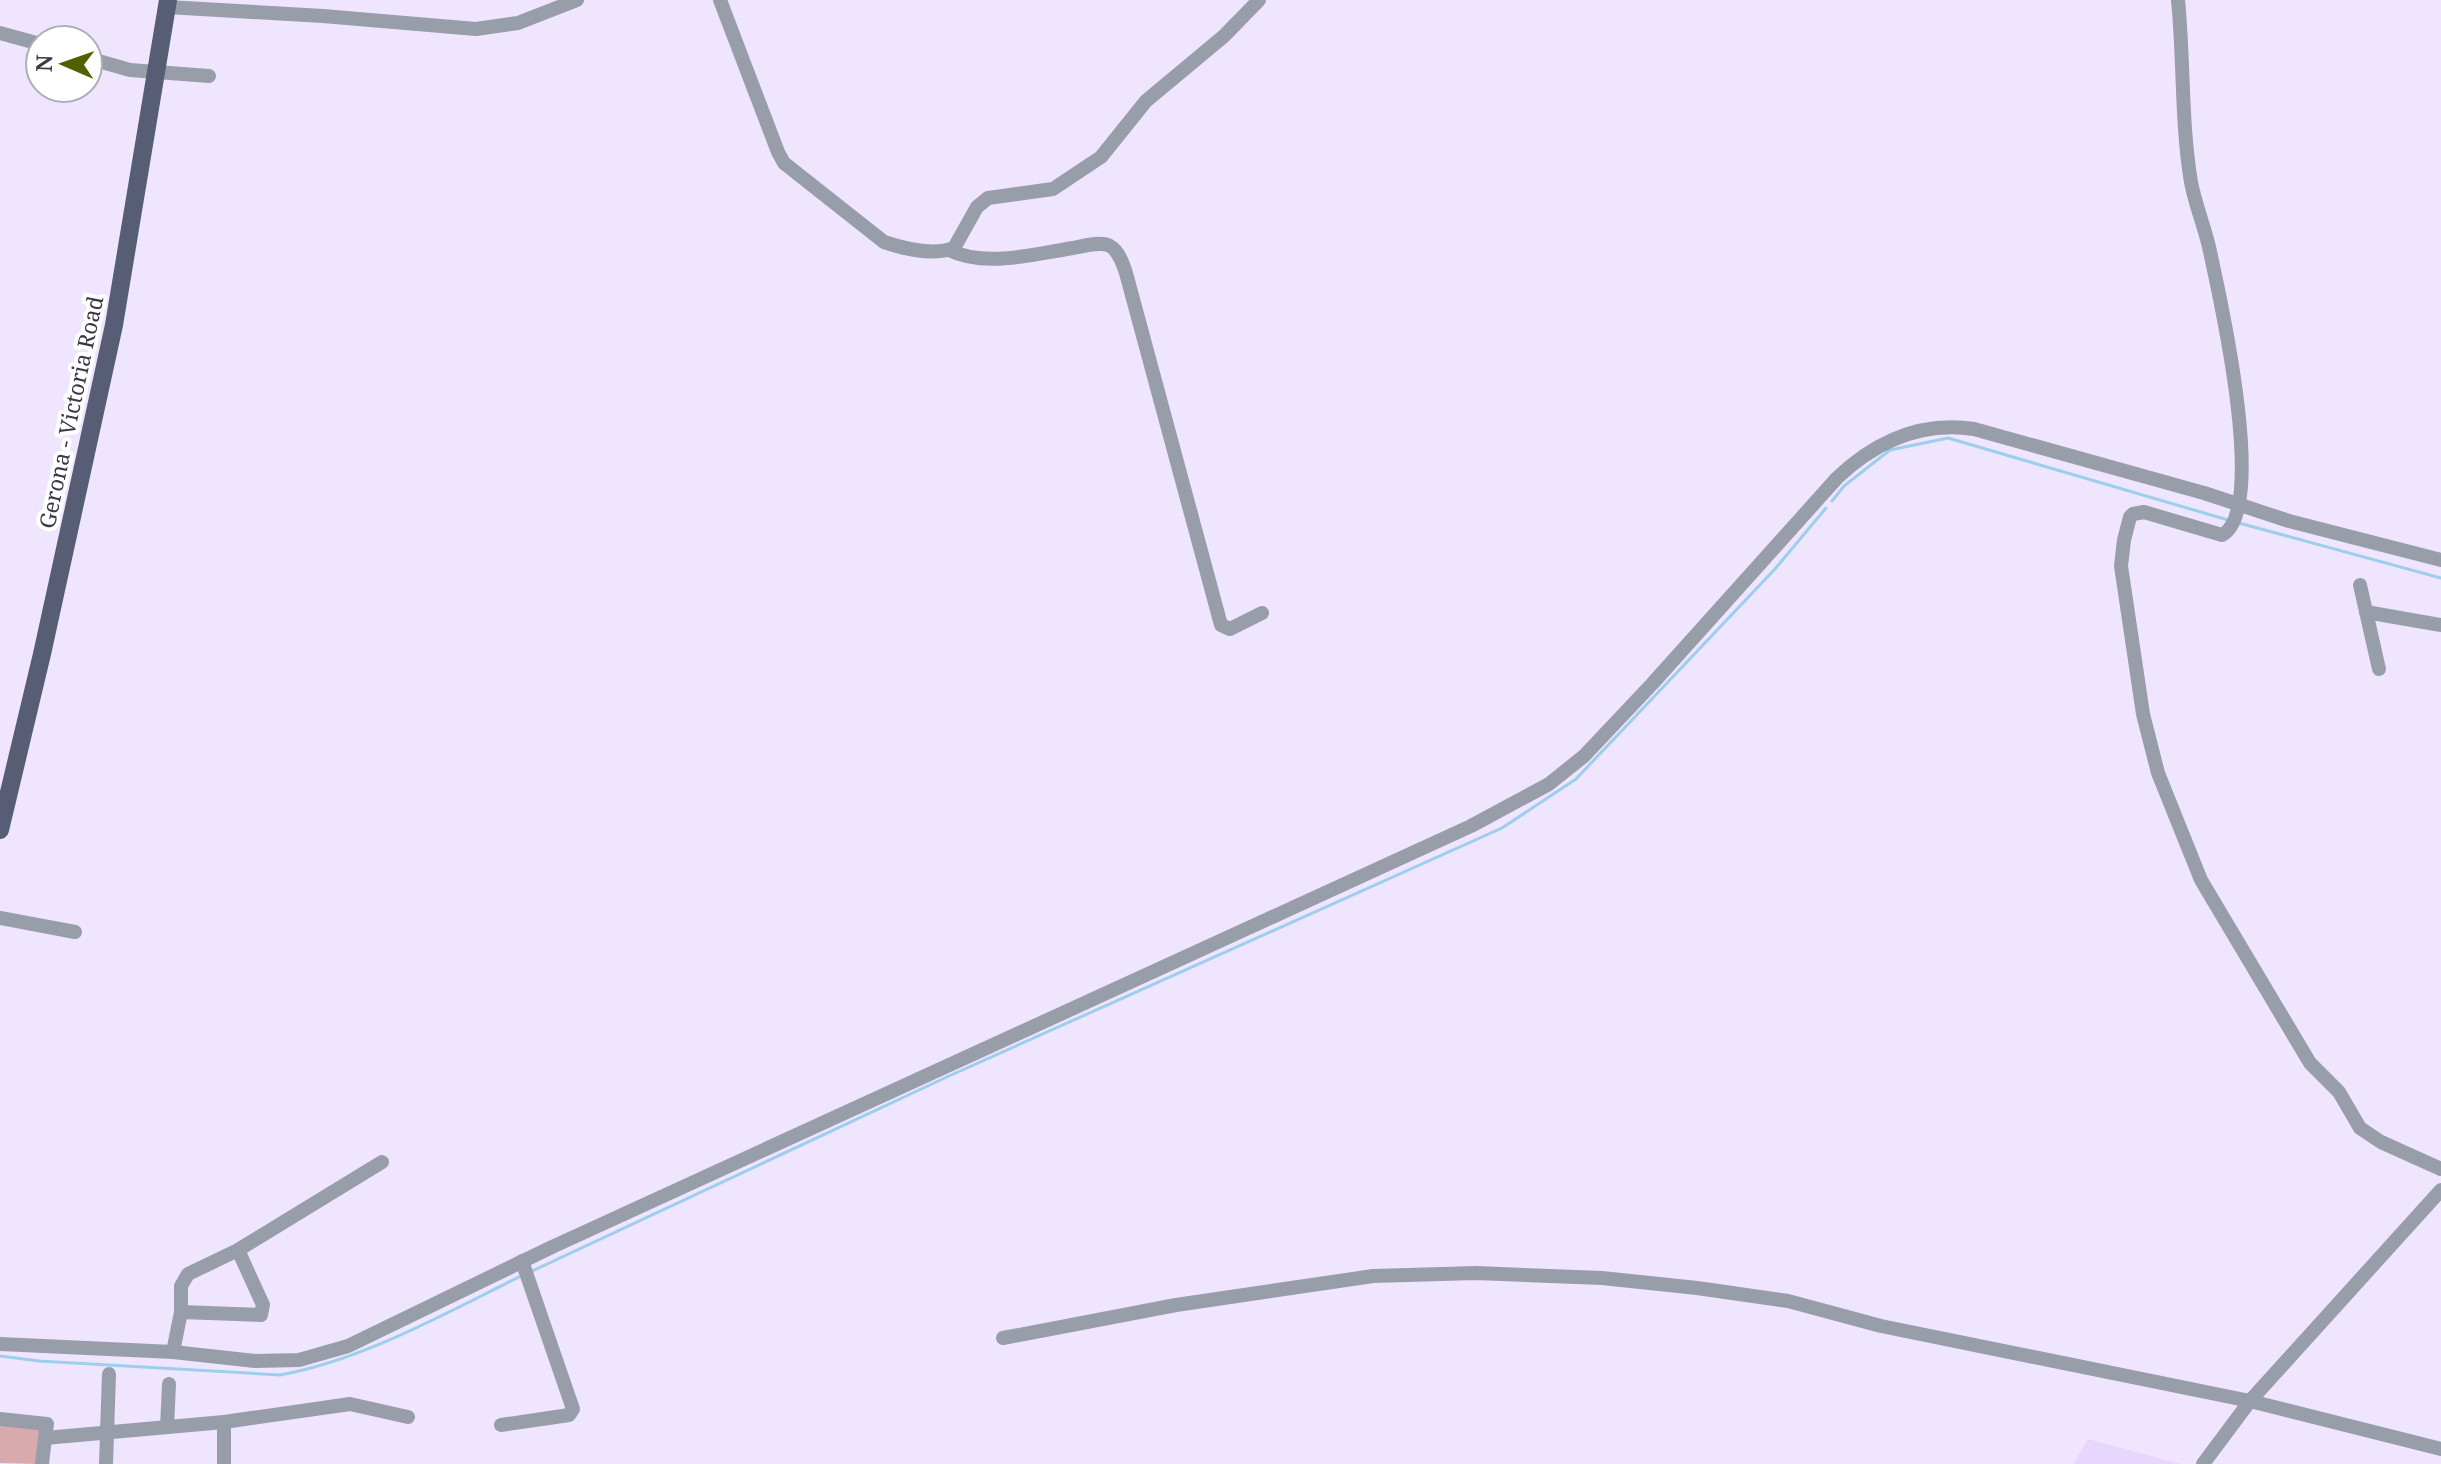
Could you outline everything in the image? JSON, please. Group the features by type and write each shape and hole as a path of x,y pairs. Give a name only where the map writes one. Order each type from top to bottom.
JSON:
{"main road":[{"name":"Gerona - Victoria Road","path":"0,830 35,686 114,325 168,4"}],"street":[{"path":"168,4 476,29 518,23 577,0"},
{"path":"720,0 784,163 884,242 901,248 949,250 968,258 1027,255 1097,245 1110,246 1117,252 1126,273 1221,625 1230,629 1262,613"},
{"path":"949,250 958,242 977,207 988,198 1053,189 1101,157 1152,95 1224,36 1259,0"},
{"path":"2178,0 2192,183 2219,295 2238,414 2243,478 2240,509 2233,526 2226,533 2219,535 2144,512 2133,514 2128,524 2122,554 2125,603 2143,714 2158,773 2210,899 2310,1063 2339,1092 2353,1118 2369,1135 2441,1169"},
{"path":"0,33 24,40"},
{"path":"104,63 130,70 209,76"},
{"path":"0,1344 173,1352 255,1361 299,1360 348,1346 522,1261 1471,826 1535,792 1584,756 1837,478 1863,455 1889,440 1921,429 1974,429 2193,490 2240,509 2441,560"},
{"path":"2360,585 2379,669"},
{"path":"2366,612 2441,625"},
{"path":"0,918 75,932"},
{"path":"173,1352 181,1312 181,1286 188,1274 238,1250 382,1162"},
{"path":"2203,1464 2250,1401 2441,1190"},
{"path":"181,1312 261,1315 263,1305 238,1250"},
{"path":"501,1425 569,1415 573,1409 522,1261"},
{"path":"1003,1338 1130,1312 1348,1279 1428,1274 1555,1275 1697,1288 1788,1301 1881,1326 2250,1401 2441,1449"},
{"path":"106,1464 109,1374"},
{"path":"167,1427 169,1384"},
{"path":"45,1438 224,1422 350,1404 408,1417"},
{"path":"0,1419 47,1424 42,1464"},
{"path":"224,1422 224,1464"}],"shaded area":[{"path":"0,1424 41,1429 36,1464 0,1463"},
{"path":"2088,1439 2181,1464 2073,1464"}],"waterway":[{"path":"1832,501 1844,486 1890,450 1948,438 2228,520"},
{"path":"530,1272 949,1076 1502,828 1576,779 1775,569 1826,508"},
{"path":"2239,523 2441,578"},
{"path":"0,1356 280,1375 373,1347 521,1276"}]}
